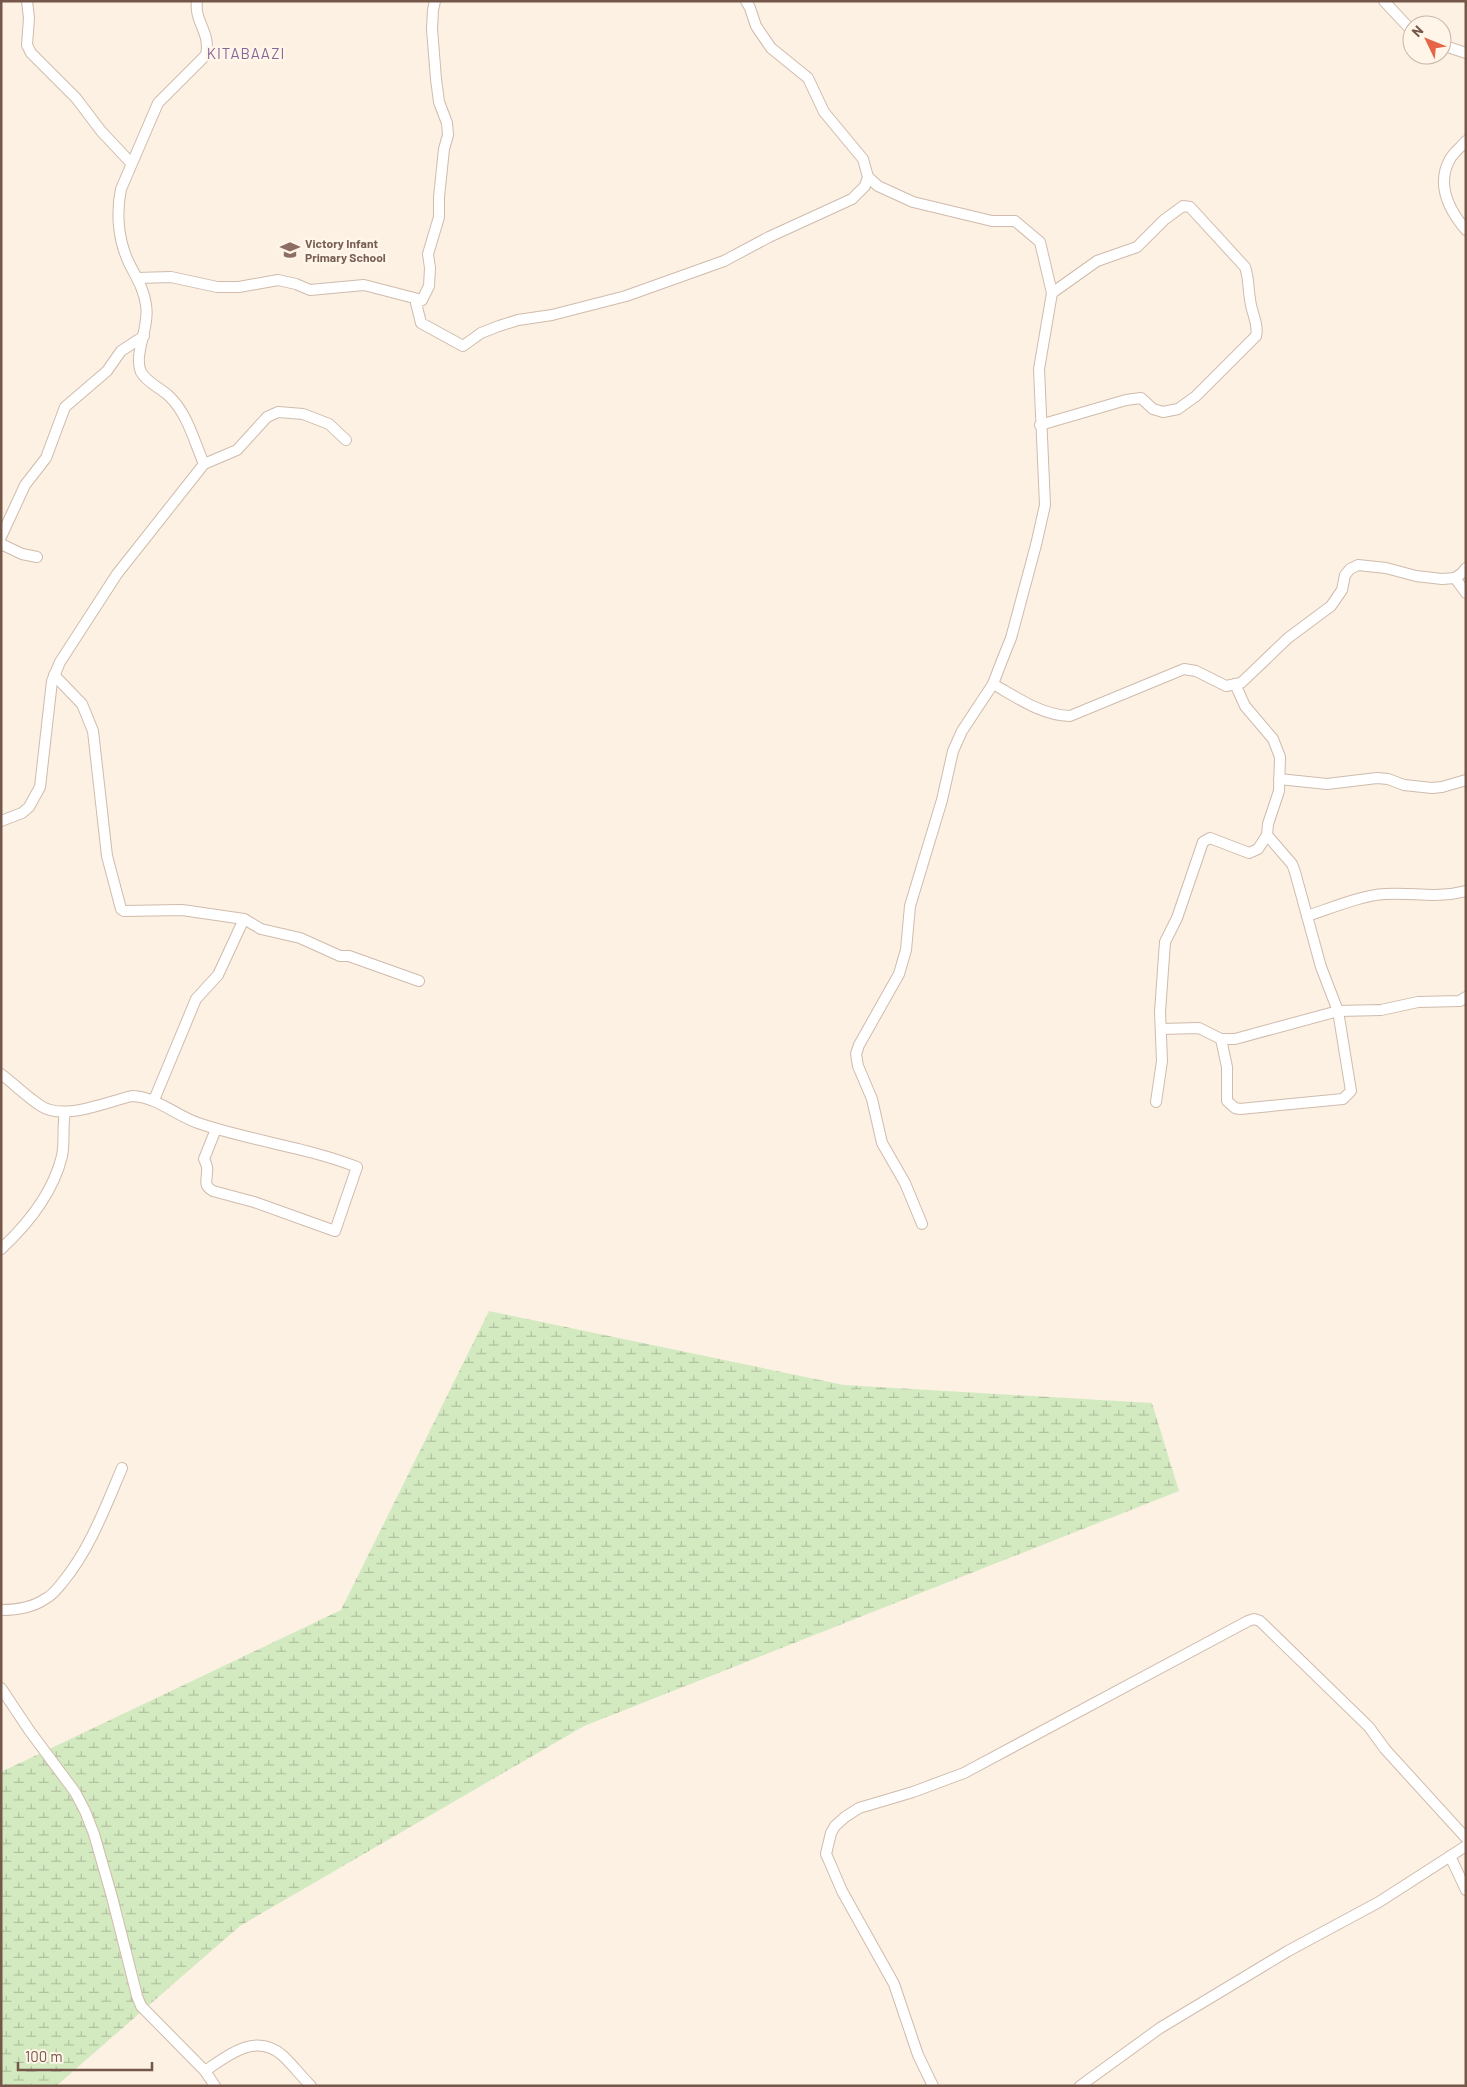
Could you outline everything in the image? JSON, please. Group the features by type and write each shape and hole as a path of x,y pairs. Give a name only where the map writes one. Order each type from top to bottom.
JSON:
{"street":[{"path":"27,1 29,18 27,45 31,53 76,98 100,131 131,163"},
{"path":"197,1 197,17 207,36 206,55 158,103 120,189 118,219 123,251 142,288 146,305 144,336 138,357 140,370 146,379 170,397 184,414 204,464"},
{"path":"435,1 432,29 436,80 439,102 448,123 448,135 444,149 439,217 428,254 430,268 429,286 422,300 416,303 421,323 463,346 481,333 509,323 552,315 626,296 724,261 769,237 852,199 865,186 868,177"},
{"path":"746,1 756,26 771,48 808,78 824,112 863,159 868,177 878,186 913,202 992,221 1015,221 1040,242 1052,293 1039,369 1045,506 1011,638 992,684 962,731 953,751 942,800 912,898 906,950 899,974 859,1045 856,1054 858,1066 872,1099 882,1143 905,1183 922,1224"},
{"path":"1384,1 1402,20"},
{"path":"1452,48 1466,53"},
{"path":"1466,141 1451,158 1443,178 1446,198 1456,218 1466,230"},
{"path":"1040,424 1126,400 1141,398 1153,409 1163,412 1178,409 1196,396 1250,344 1258,330 1250,301 1248,274 1245,267 1190,207 1183,206 1164,220 1137,247 1097,261 1052,293"},
{"path":"137,278 172,277 217,287 239,287 278,280 296,284 310,290 364,284 422,300"},
{"path":"1,537 25,485 46,458 65,407 107,371 121,351 144,336"},
{"path":"1,821 22,813 29,807 40,787 54,675 60,662 118,574 204,464 237,450 267,417 278,412 303,414 329,424 346,440"},
{"path":"1,544 8,549 37,557"},
{"path":"992,684 1045,712 1056,716 1070,716 1184,669 1196,672 1226,686 1241,683 1288,638 1331,606 1342,590 1345,575 1350,569 1358,565 1386,568 1433,578 1455,578 1466,568"},
{"path":"1455,578 1466,593"},
{"path":"54,675 82,704 92,731 106,856 121,909 124,911 182,910 244,919 261,929 300,938 340,956 349,956 419,981"},
{"path":"1156,1102 1162,1061 1160,1012 1165,942 1177,918 1203,842 1210,838 1249,853 1258,850 1267,836 1268,824 1279,790 1280,757 1273,739 1245,706 1234,684"},
{"path":"1279,779 1327,784 1377,778 1388,779 1404,785 1432,788 1466,780"},
{"path":"1221,1040 1227,1067 1227,1101 1235,1108 1343,1099 1351,1091 1351,1080 1338,1011 1321,967 1292,864 1267,836"},
{"path":"1307,916 1383,894 1430,896 1466,891"},
{"path":"154,1100 196,999 218,974 244,919"},
{"path":"1161,1029 1199,1028 1221,1040 1235,1039 1338,1011 1382,1010 1418,1002 1460,1001 1466,997"},
{"path":"1,1074 41,1107 65,1113 132,1096 154,1100 195,1122 216,1129 312,1152 357,1167 335,1231 254,1202 207,1188 204,1182 208,1169 204,1159 216,1129"},
{"path":"1,1249 16,1237 30,1220 40,1205 53,1178 62,1157 65,1113"},
{"path":"1,1610 18,1610 35,1605 47,1598 74,1569 96,1530 122,1468"},
{"path":"933,2086 918,2054 894,1984 842,1891 826,1854 831,1833 835,1826 859,1808 913,1792 964,1773 1248,1621 1254,1619 1260,1621 1325,1683 1369,1727 1385,1749 1466,1838"},
{"path":"1,1688 40,1745 76,1792 85,1811 104,1870 141,2006 205,2071 215,2086"},
{"path":"1080,2086 1160,2028 1288,1951 1379,1902 1466,1846"},
{"path":"1450,1856 1466,1890"},
{"path":"205,2071 234,2051 245,2046 258,2045 273,2048 312,2086"}],"green space":[{"path":"489,1311 844,1385 1152,1403 1179,1491 584,1726 240,1926 56,2086 1,2086 1,1772 341,1610"}],"place":[{"name":"Victory Infant Primary School","path":"290,250"}],"district":[{"name":"KITABAAZI","path":"246,53"}]}
